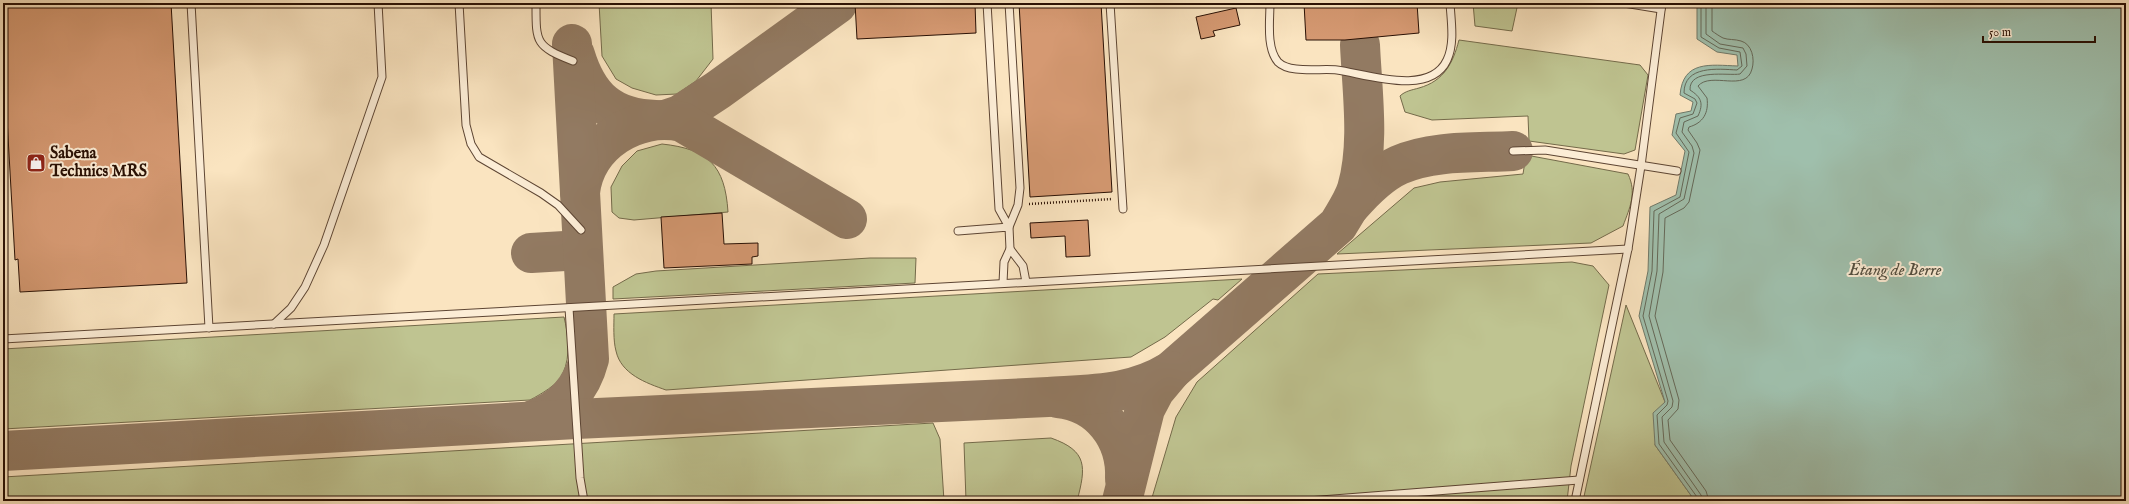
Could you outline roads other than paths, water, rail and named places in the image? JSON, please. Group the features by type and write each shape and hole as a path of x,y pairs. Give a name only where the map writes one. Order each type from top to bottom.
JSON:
{"lane":[{"path":"191,3 208,328"},
{"path":"274,324 291,308 305,287 324,245 382,77 378,3"},
{"path":"459,3 466,125 471,144 479,157 541,193 558,205 581,230"},
{"path":"536,3 536,30 538,41 544,48 572,61"},
{"path":"987,3 998,202 999,209 1009,227"},
{"path":"1003,283 1004,262 1010,249 1009,227 1018,205 1020,188 1009,3"},
{"path":"1110,3 1123,209"},
{"path":"1270,3 1272,50 1277,61 1283,66 1293,70 1335,70 1392,82 1422,79 1437,72 1447,61 1450,49 1450,3"},
{"path":"1567,3 1581,3"},
{"path":"1575,501 1628,249 1641,166 1661,6 1624,3"},
{"path":"1513,151 1545,150 1677,171"},
{"path":"958,231 1009,227"},
{"path":"1010,249 1023,266 1026,282"},
{"path":"3,339 1628,249"},
{"path":"569,308 580,478 584,501"},
{"path":"1308,501 1579,480"}],"water":[{"name":"Étang de Berre","path":"1697,3 2126,3 2126,501 1695,501 1655,445 1653,413 1665,402 1639,316 1648,271 1650,207 1676,195 1685,151 1672,135 1676,114 1691,111 1693,102 1680,95 1682,84 1686,76 1692,70 1700,67 1718,65 1738,66 1737,55 1717,52 1697,39"}],"place":[{"name":"Sabena Technics MRS","path":"36,163"}]}
